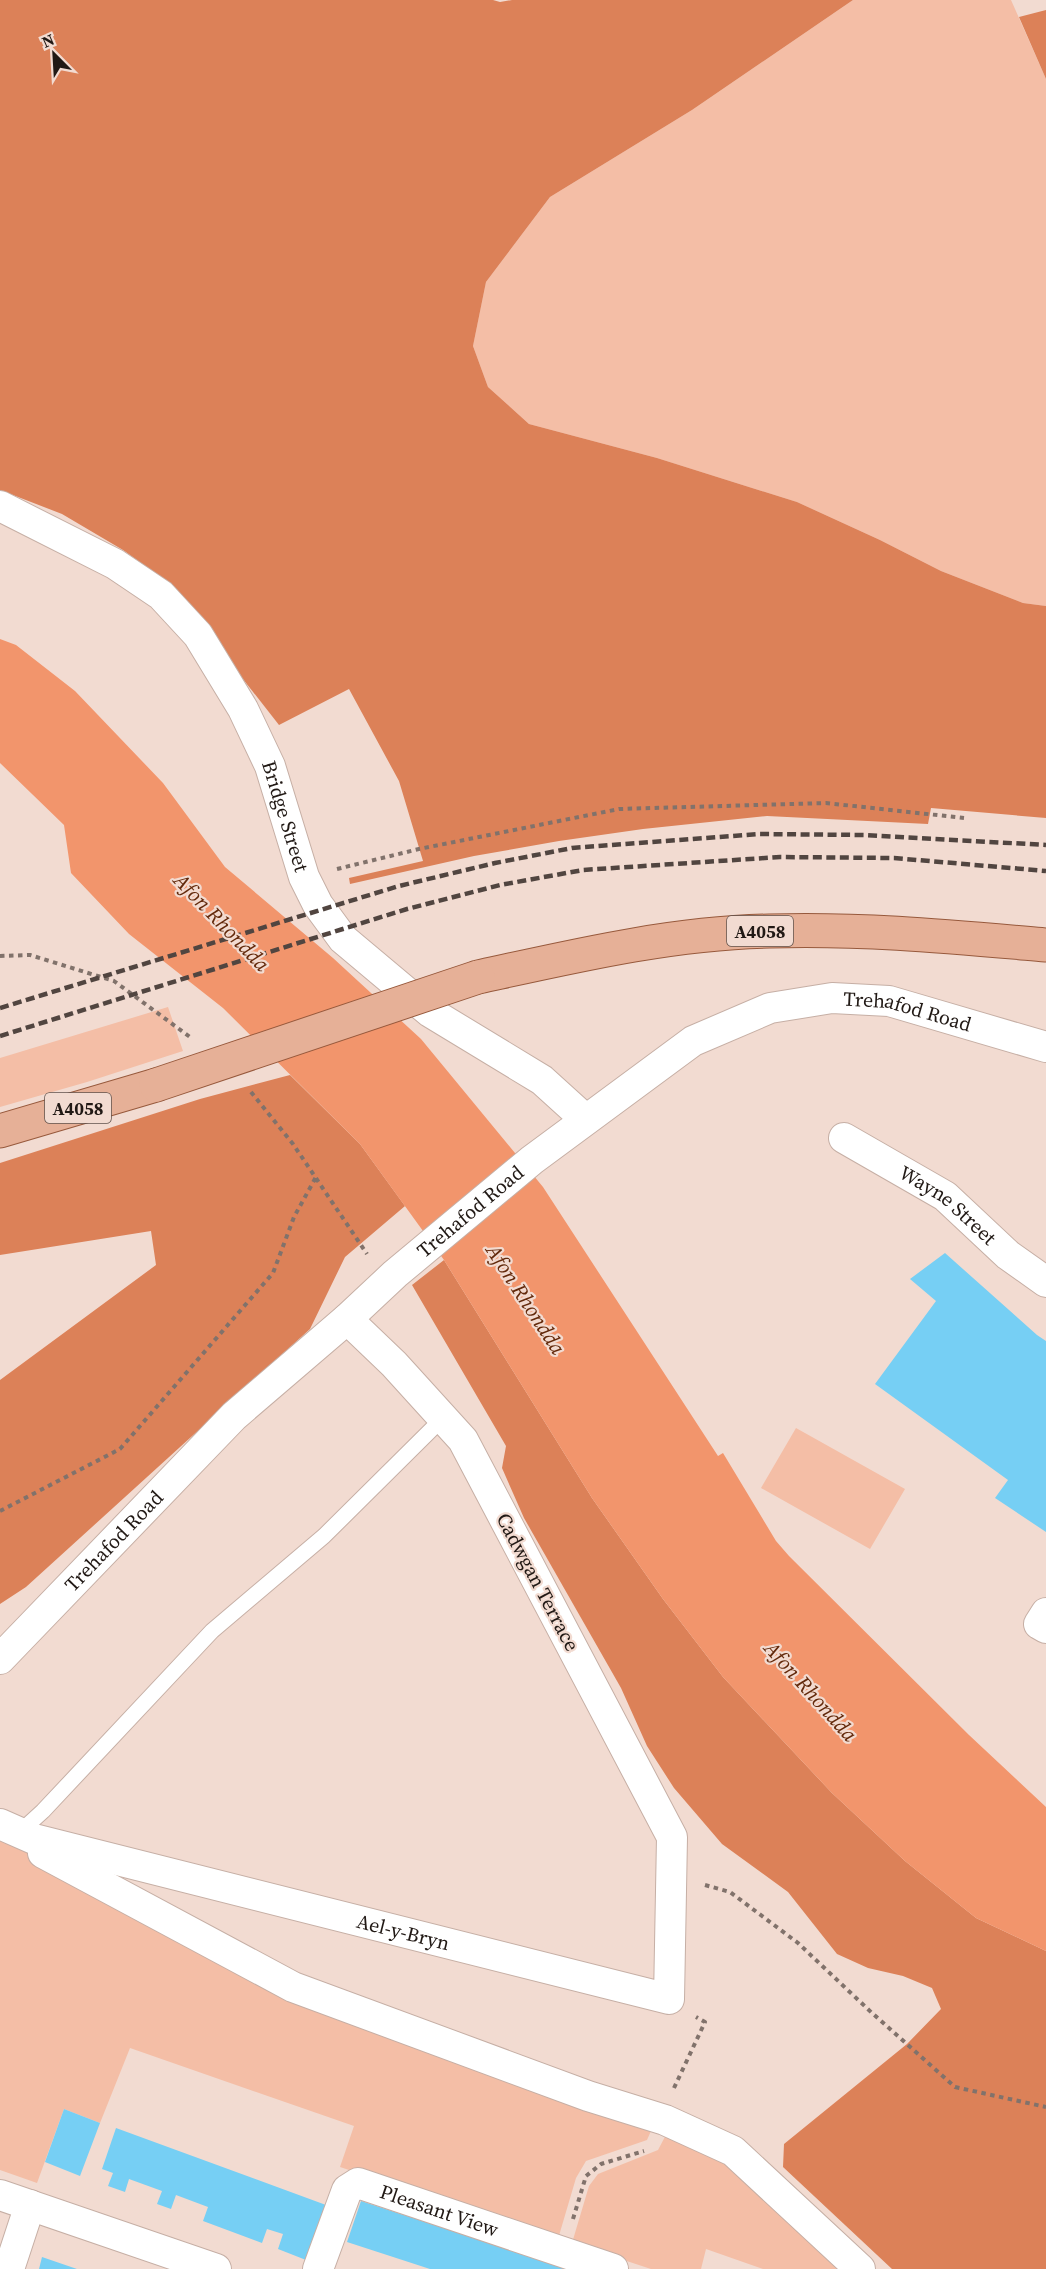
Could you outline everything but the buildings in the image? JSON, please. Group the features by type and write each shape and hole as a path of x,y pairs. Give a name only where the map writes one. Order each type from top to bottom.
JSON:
{"main road":[{"name":"A4058","path":"0,1131 156,1085 478,977 596,952 670,939 769,931 926,934 1046,945"}],"street":[{"name":"Bridge Street","path":"0,506 115,564 161,595 198,635 243,709 270,766 304,877 318,906 344,939 430,1012 542,1080 585,1119"},
{"name":"Trehafod Road","path":"0,1659 234,1416 347,1319 394,1274 532,1160 693,1041 770,1008 832,998 889,1001 1046,1047"},
{"name":"Wayne Street","path":"844,1138 945,1196 1008,1255 1046,1282"},
{"name":"Cadwgan Terrace","path":"347,1319 394,1364 463,1440 672,1837 672,1877"},
{"path":"1046,1613 1040,1624 1046,1628"},
{"name":"Ael-y-Bryn","path":"10,1828 34,1839 669,1999 672,1877"},
{"path":"10,1828 30,1846 292,1987 588,2096 669,2106 733,2151 860,2269"},
{"name":"Pleasant View","path":"318,2269 346,2190 358,2183 613,2269"},
{"path":"0,2195 216,2269"},
{"path":"9,2269 30,2205"}],"lane":[{"path":"10,1828 51,1802 212,1631 324,1536 443,1418"}],"path":[{"path":"304,877 419,849 619,808 826,803 964,818"},
{"path":"0,1511 120,1449 273,1273 294,1217 316,1178"},
{"path":"672,1877 730,1892 739,1898 798,1943 955,2086 1046,2107"},
{"path":"563,2252 586,2176 600,2164 644,2151 653,2145 705,2022"}],"shaded area":[{"path":"0,0 493,0 500,2 512,0 853,0 692,110 550,197 486,282 473,346 488,387 529,424 657,458 797,502 941,571 1023,603 1046,606 1046,818 931,808 928,824 767,816 643,829 559,841 474,856 350,884 349,878 423,861 399,781 349,689 279,725 167,582 123,550 62,514 0,490"},
{"path":"853,0 1011,0 1046,79 1046,606 1023,603 941,571 797,502 657,458 529,424 488,387 473,346 486,282 550,197 692,110"},
{"path":"1046,10 1046,79 1019,17"},
{"path":"168,1007 183,1051 0,1107 0,1058"},
{"path":"290,1075 360,1144 405,1206 345,1257 310,1329 26,1587 0,1604 0,1380 156,1265 151,1231 0,1255 0,1163 200,1099"},
{"path":"444,1260 592,1498 663,1599 723,1677 832,1793 905,1861 976,1918 1046,1951 1046,2269 892,2269 783,2167 784,2144 907,2044 941,2009 932,1988 903,1976 868,1968 837,1954 788,1892 722,1844 674,1788 647,1746 621,1688 524,1518 502,1468 506,1446 412,1285"},
{"path":"796,1428 905,1489 870,1549 761,1488"},
{"path":"0,1838 106,1897 654,2124 647,2140 586,2161 576,2178 558,2239 340,2167 354,2126 130,2048 100,2123 64,2109 37,2183 0,2170"},
{"path":"668,2131 727,2164 845,2269 763,2269 706,2249 701,2269 651,2269 572,2243 589,2186 598,2174 658,2150"}],"water":[{"name":"Afon Rhondda","path":"0,639 16,645 75,691 163,783 225,867 333,958 421,1039 543,1187 718,1456 723,1453 776,1541 969,1735 1046,1807 1046,1951 976,1918 905,1861 832,1793 723,1677 663,1599 592,1498 444,1260 360,1144 223,1008 129,934 71,873 64,825 0,763"}],"railway":[{"path":"0,1008 399,886 495,863 572,848 760,834 864,835 1046,845"},
{"path":"0,1036 407,909 500,885 583,870 780,857 894,858 1046,871"}]}
